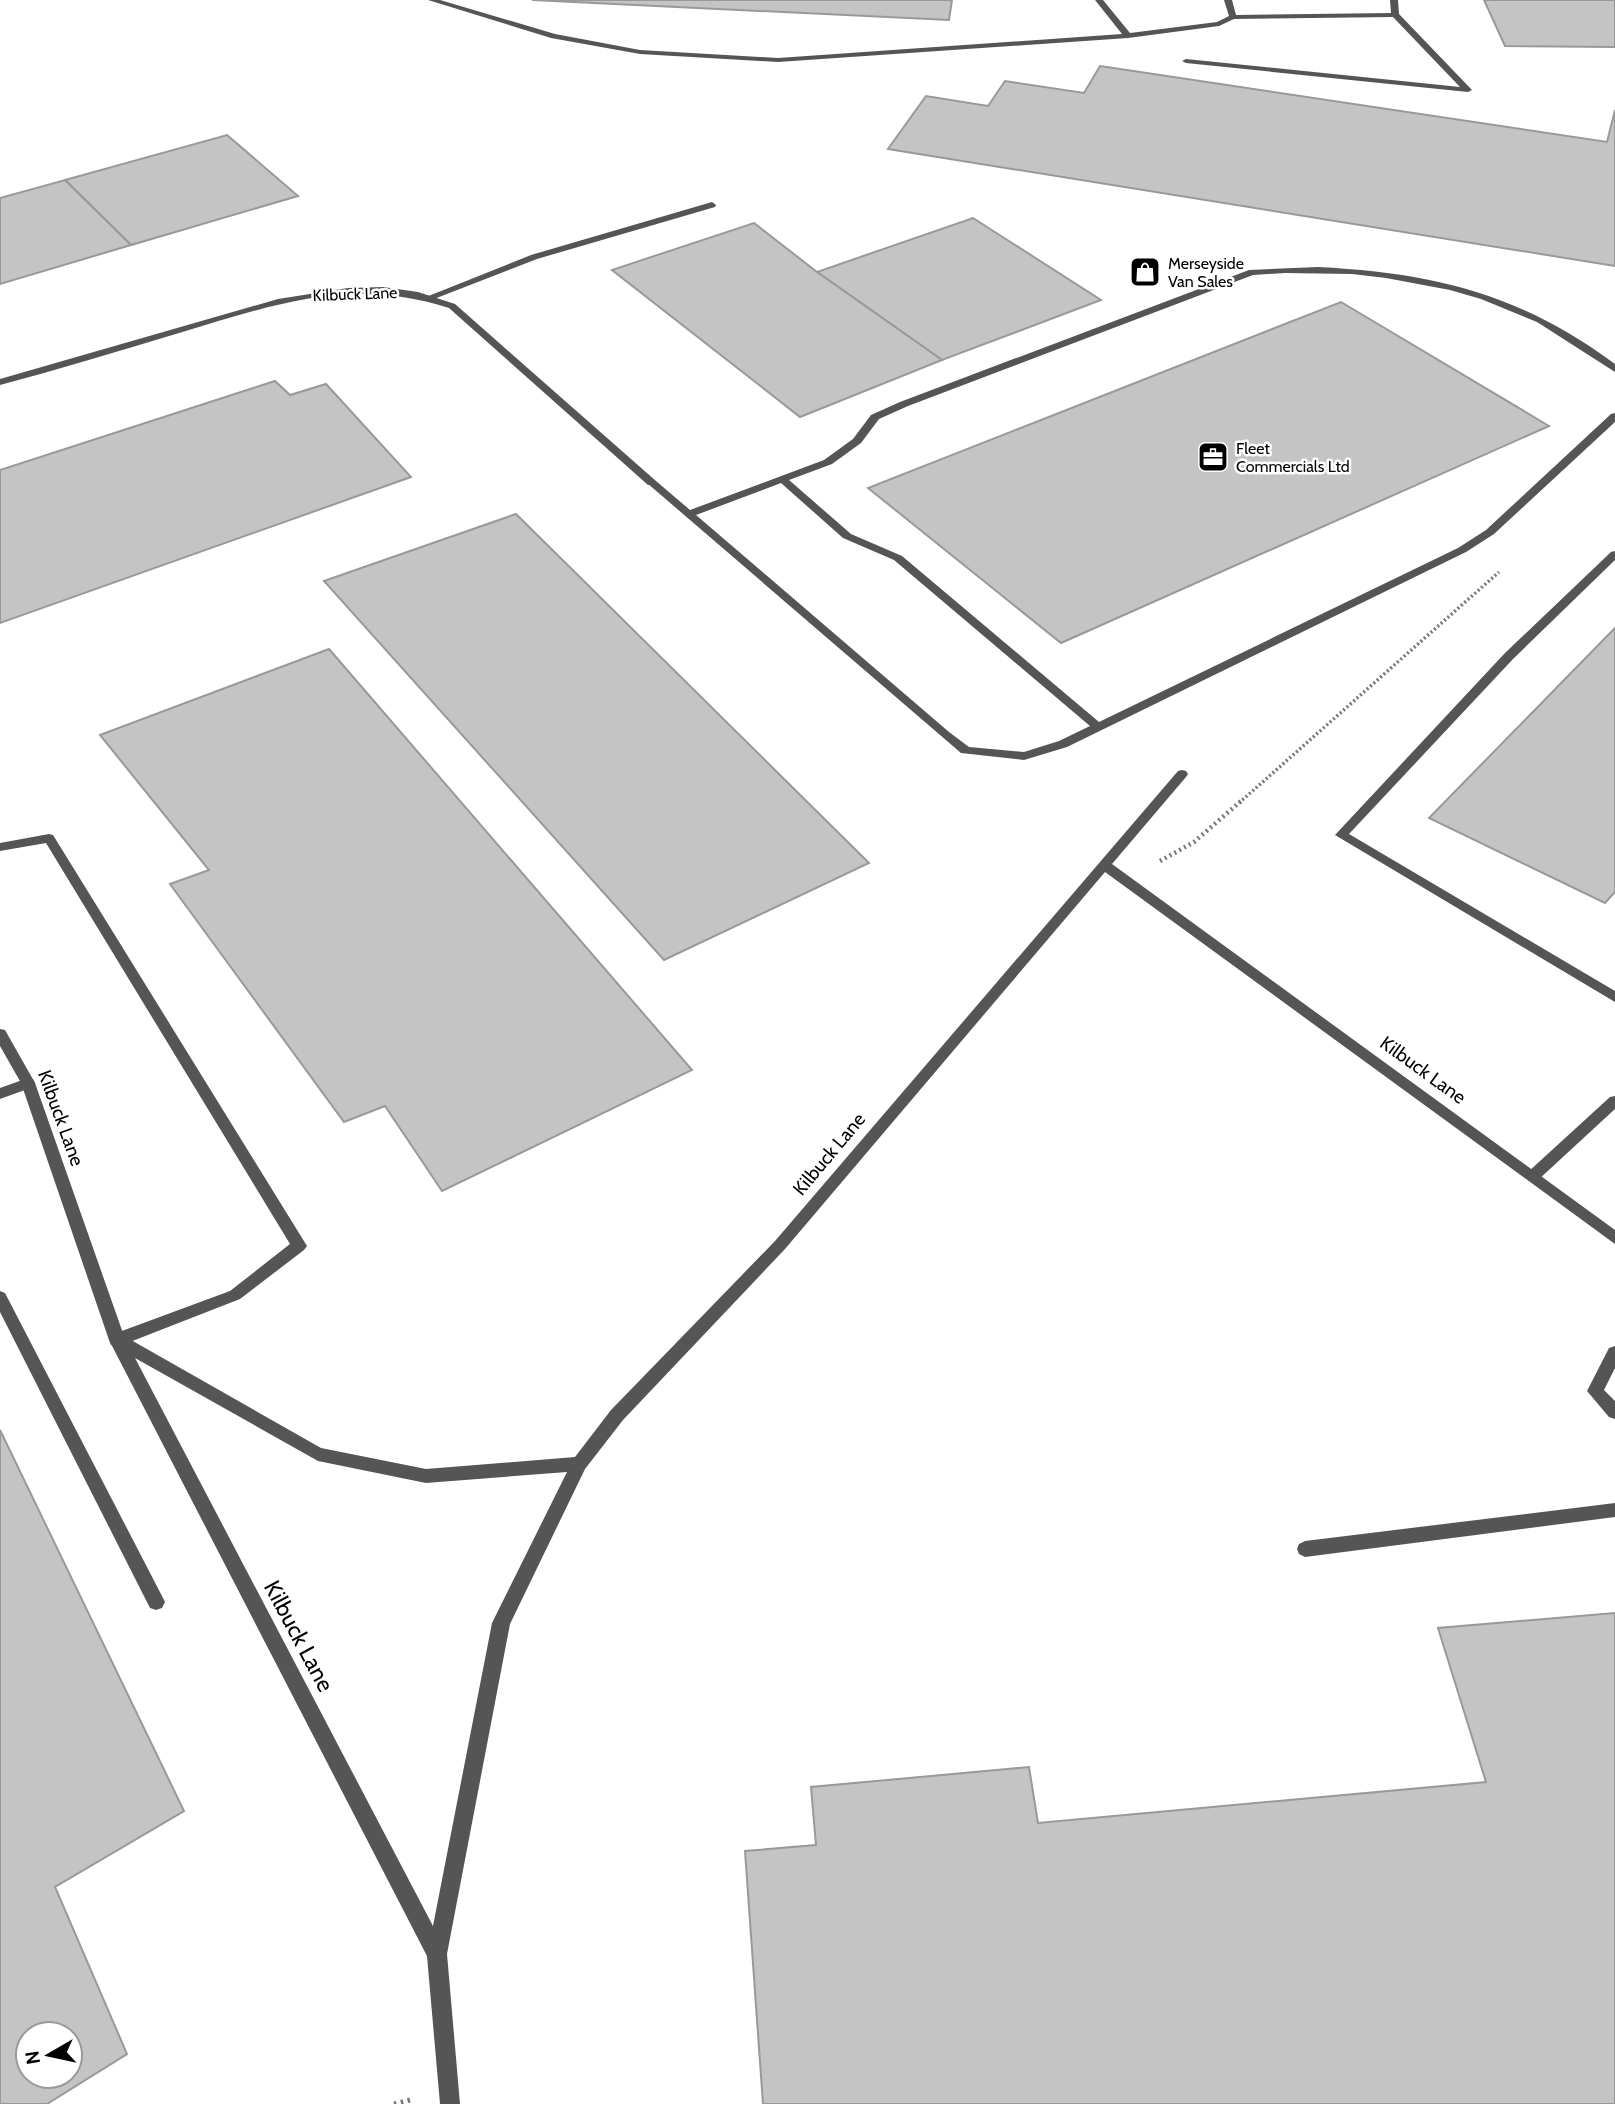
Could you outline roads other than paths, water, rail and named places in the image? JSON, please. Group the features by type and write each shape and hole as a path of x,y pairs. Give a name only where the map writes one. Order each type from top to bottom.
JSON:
{"street":[{"path":"432,0 555,36 628,50 778,60 1128,36 1219,24 1233,17 1395,15"},
{"path":"1099,0 1128,36"},
{"path":"1228,0 1233,17"},
{"path":"1186,61 1468,90 1395,15 1394,0"},
{"path":"431,297 534,257 712,205"},
{"path":"688,514 828,462 857,441 875,417 894,408 1252,272 1296,268 1359,272 1437,285 1516,308 1590,350 1615,369"},
{"name":"Kilbuck Lane","path":"0,382 294,297 348,291 403,292 431,297 452,306 652,483 875,676 965,750 1024,756 1063,744 1462,550 1490,532 1615,416"},
{"path":"782,480 847,536 898,558 1098,727"},
{"path":"1615,554 1509,656 1341,835 1615,997"},
{"name":"Kilbuck Lane","path":"450,2104 437,1954 501,1623 579,1464 617,1415 780,1245 1182,774"},
{"path":"0,847 49,838 299,1246 235,1295 117,1340"},
{"name":"Kilbuck Lane","path":"1103,864 1615,1238"},
{"name":"Kilbuck Lane","path":"0,1034 28,1083 117,1340 437,1954"},
{"path":"0,1094 28,1083"},
{"path":"1533,1176 1615,1101"},
{"path":"0,1297 156,1602"},
{"path":"117,1340 318,1454 426,1476 579,1464"},
{"path":"1615,1353 1595,1391 1615,1412"},
{"path":"1305,1549 1615,1510"}],"place":[{"name":"Merseyside Van Sales","path":"1145,272"},
{"name":"Fleet Commercials Ltd","path":"1213,457"}]}
